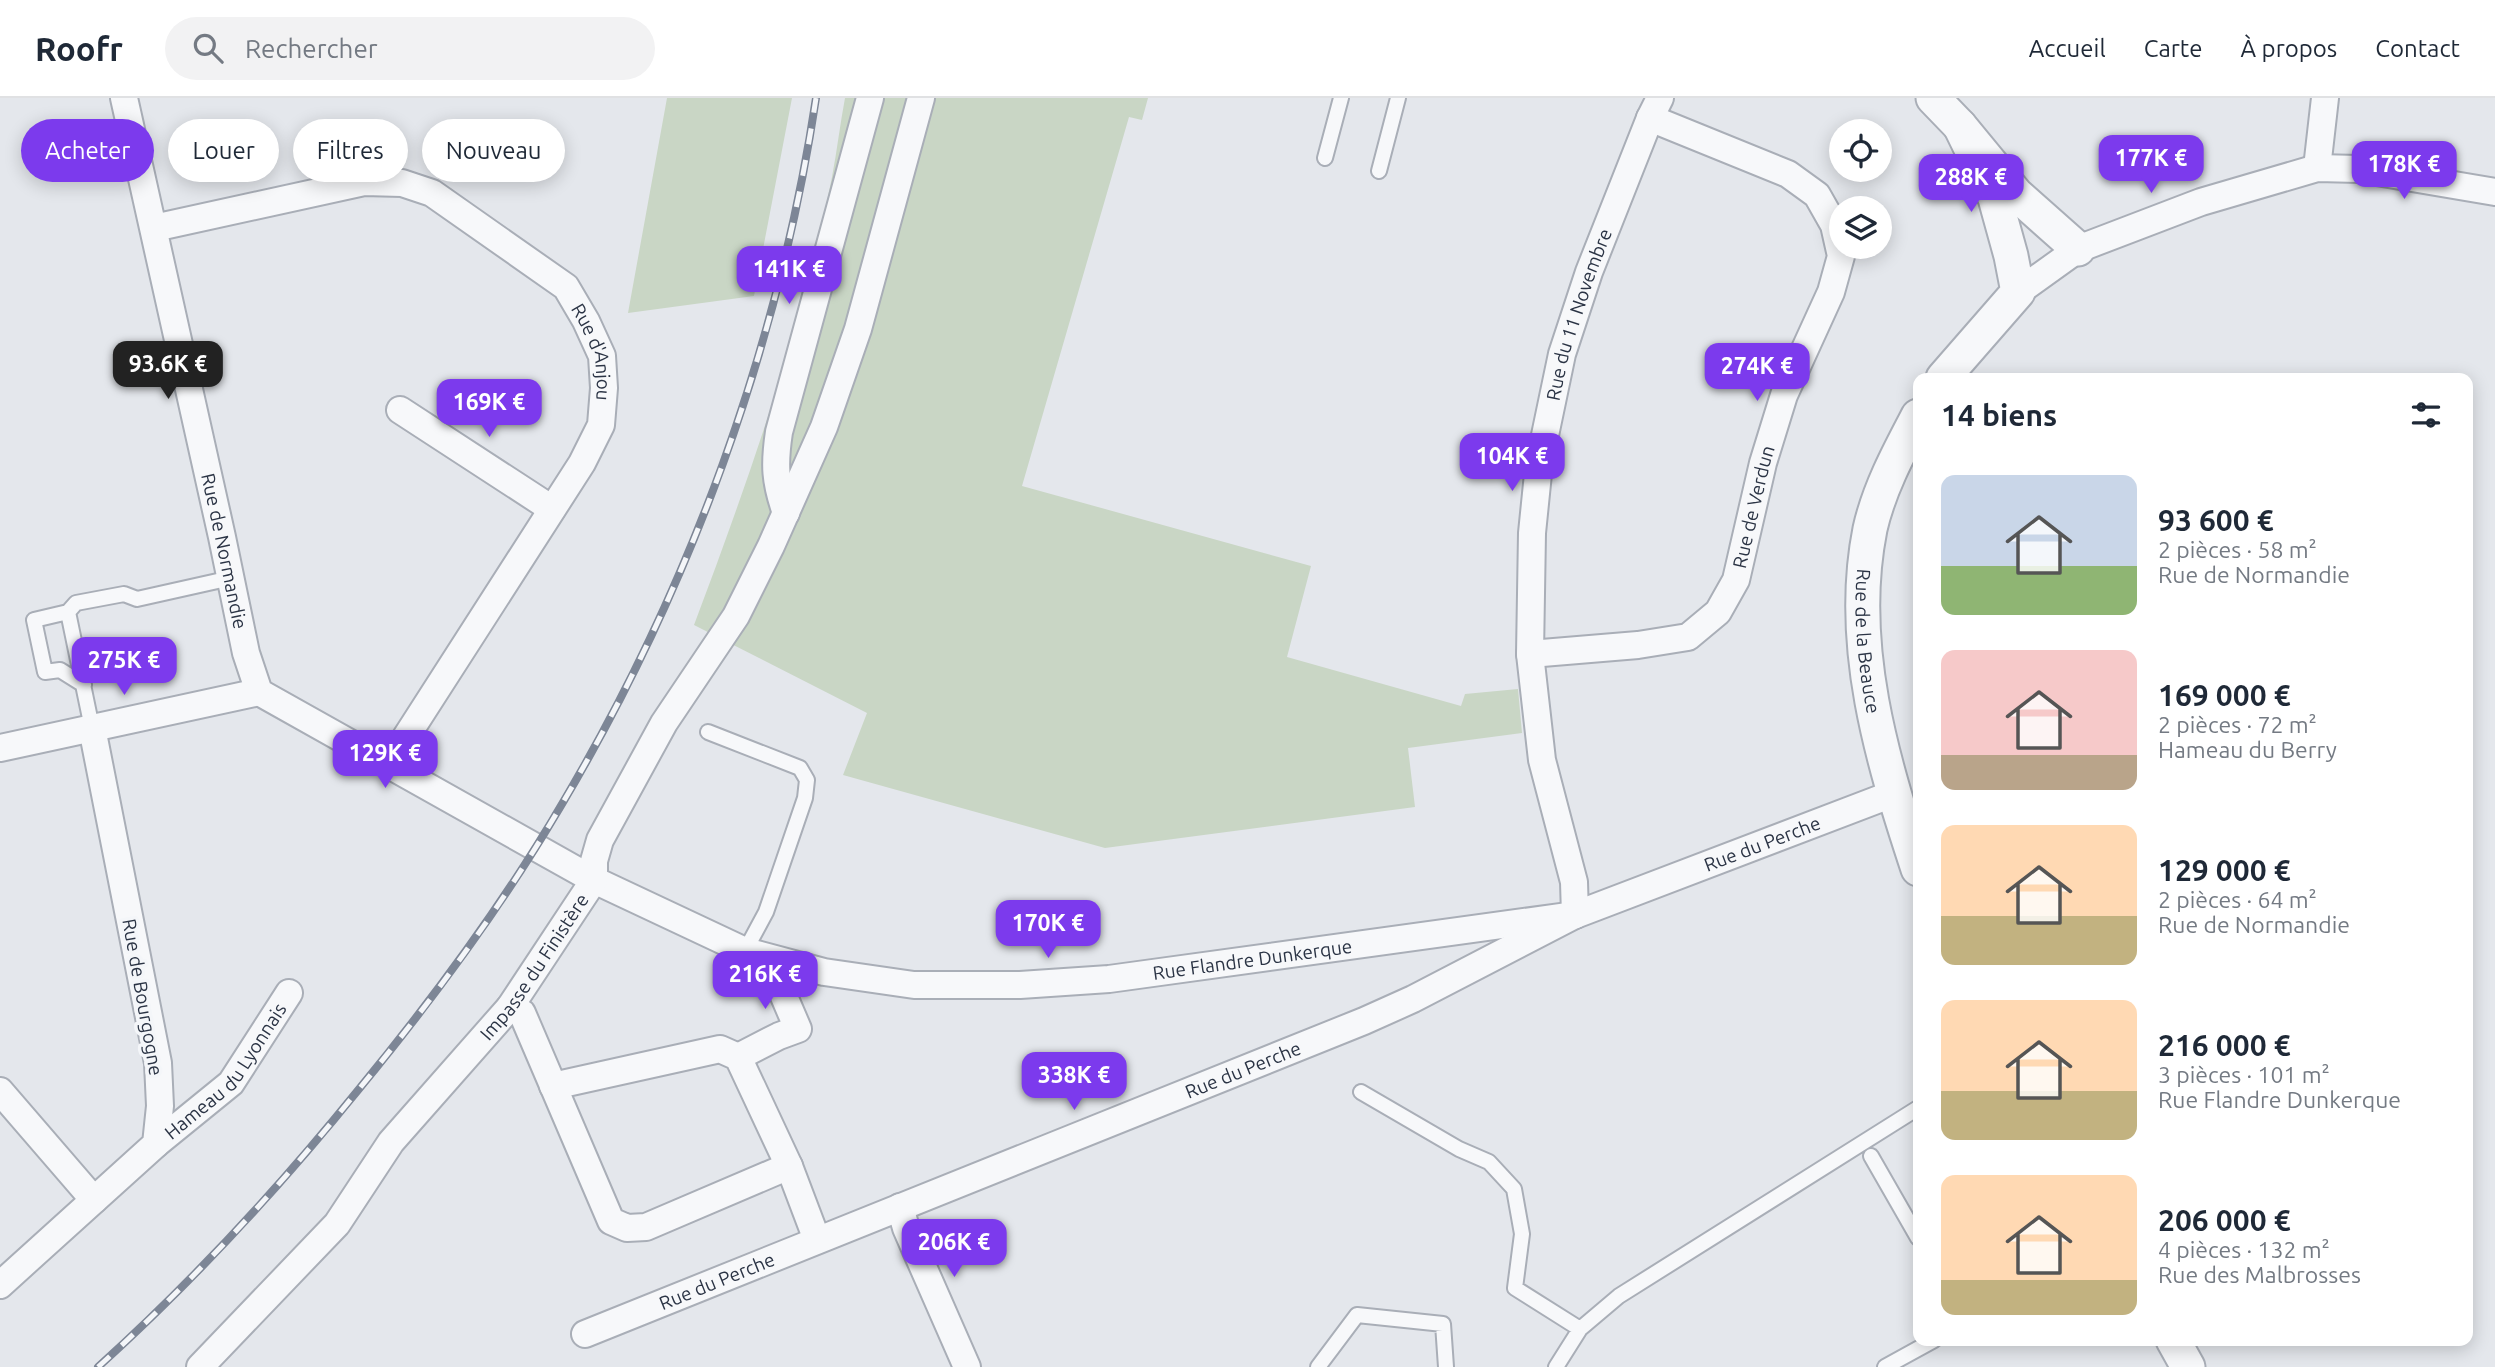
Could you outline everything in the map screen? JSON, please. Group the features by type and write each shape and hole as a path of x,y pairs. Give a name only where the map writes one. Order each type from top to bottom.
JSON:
{"street":[{"name":"Rue de Normandie","path":"124,98 246,653 259,692"},
{"path":"786,513 777,488 774,464 779,432 870,98"},
{"name":"Impasse du Finistère","path":"201,1367 337,1224 391,1142 510,1007 594,880 594,861 600,840 664,723 736,616 824,427 858,329 921,98"},
{"path":"1933,98 2016,194 2078,249"},
{"path":"2317,169 2325,98"},
{"name":"Rue du 11 Novembre","path":"1575,915 1574,882 1542,760 1530,654 1532,533 1539,464 1562,354 1589,272 1655,108"},
{"name":"Rue de Verdun","path":"1530,654 1638,645 1688,637 1718,612 1736,580 1763,463 1784,395 1831,292 1841,256 1834,225 1817,195 1788,174 1655,108"},
{"path":"1959,126 1994,198 2011,256 2018,292"},
{"path":"1947,373 2018,292 2078,249 2201,202 2317,169 2359,169 2495,192"},
{"name":"Rue d'Anjou","path":"154,228 363,182 402,183 432,194 566,287 602,356 604,388 601,425 582,463 388,765"},
{"path":"400,410 552,509"},
{"name":"Rue de la Beauce","path":"1913,425 1892,464 1871,528 1862,603 1864,653 1873,708 1913,852"},
{"path":"0,748 259,692 388,765"},
{"name":"Rue de Bourgogne","path":"92,728 158,1063 160,1106 156,1144"},
{"name":"Rue Flandre Dunkerque","path":"388,765 594,880 746,951 824,972 915,985 1020,985 1109,979 1575,915"},
{"name":"Rue du Perche","path":"585,1334 1364,1021 1413,999 1575,915 1895,793"},
{"path":"738,1057 779,1036 798,1030 783,994 780,961"},
{"name":"Hameau du Lyonnais","path":"156,1144 231,1083 289,993"},
{"path":"510,1007 522,1013 611,1221 627,1228 646,1227 789,1166"},
{"path":"553,1086 720,1049 738,1057 789,1166 817,1240"},
{"path":"0,1091 94,1199"},
{"path":"0,1285 156,1144"},
{"path":"900,1207 906,1228 967,1367"},
{"path":"2176,1346 2188,1367"}],"lane":[{"path":"1325,159 1341,98"},
{"path":"1379,171 1398,98"},
{"path":"83,685 60,670 45,672 34,620 68,612 76,603 124,594 137,599 231,578"},
{"path":"68,612 92,728"},
{"path":"708,732 800,768 807,779 806,798 766,912 746,951"},
{"path":"1361,1092 1459,1149 1489,1162 1514,1189 1522,1234 1515,1287 1580,1329"},
{"path":"1556,1367 1580,1329 1619,1296 1913,1111"},
{"path":"1871,1156 1913,1229"},
{"path":"1318,1367 1357,1315 1443,1324 1446,1367"},
{"path":"1885,1367 1923,1346"}],"green space":[{"path":"667,98 792,98 754,296 628,313"},
{"path":"845,98 1148,98 1142,120 1129,117 1022,486 1311,566 1287,657 1461,706 1465,694 1518,689 1522,733 1408,748 1415,807 1105,848 843,775 867,713 694,625 754,460 789,348 832,177"}],"railway":[{"path":"98,1367 201,1268 329,1126 414,1021 466,951 562,804 608,722 650,637 689,551 723,463 779,283 800,191 816,98"}]}
